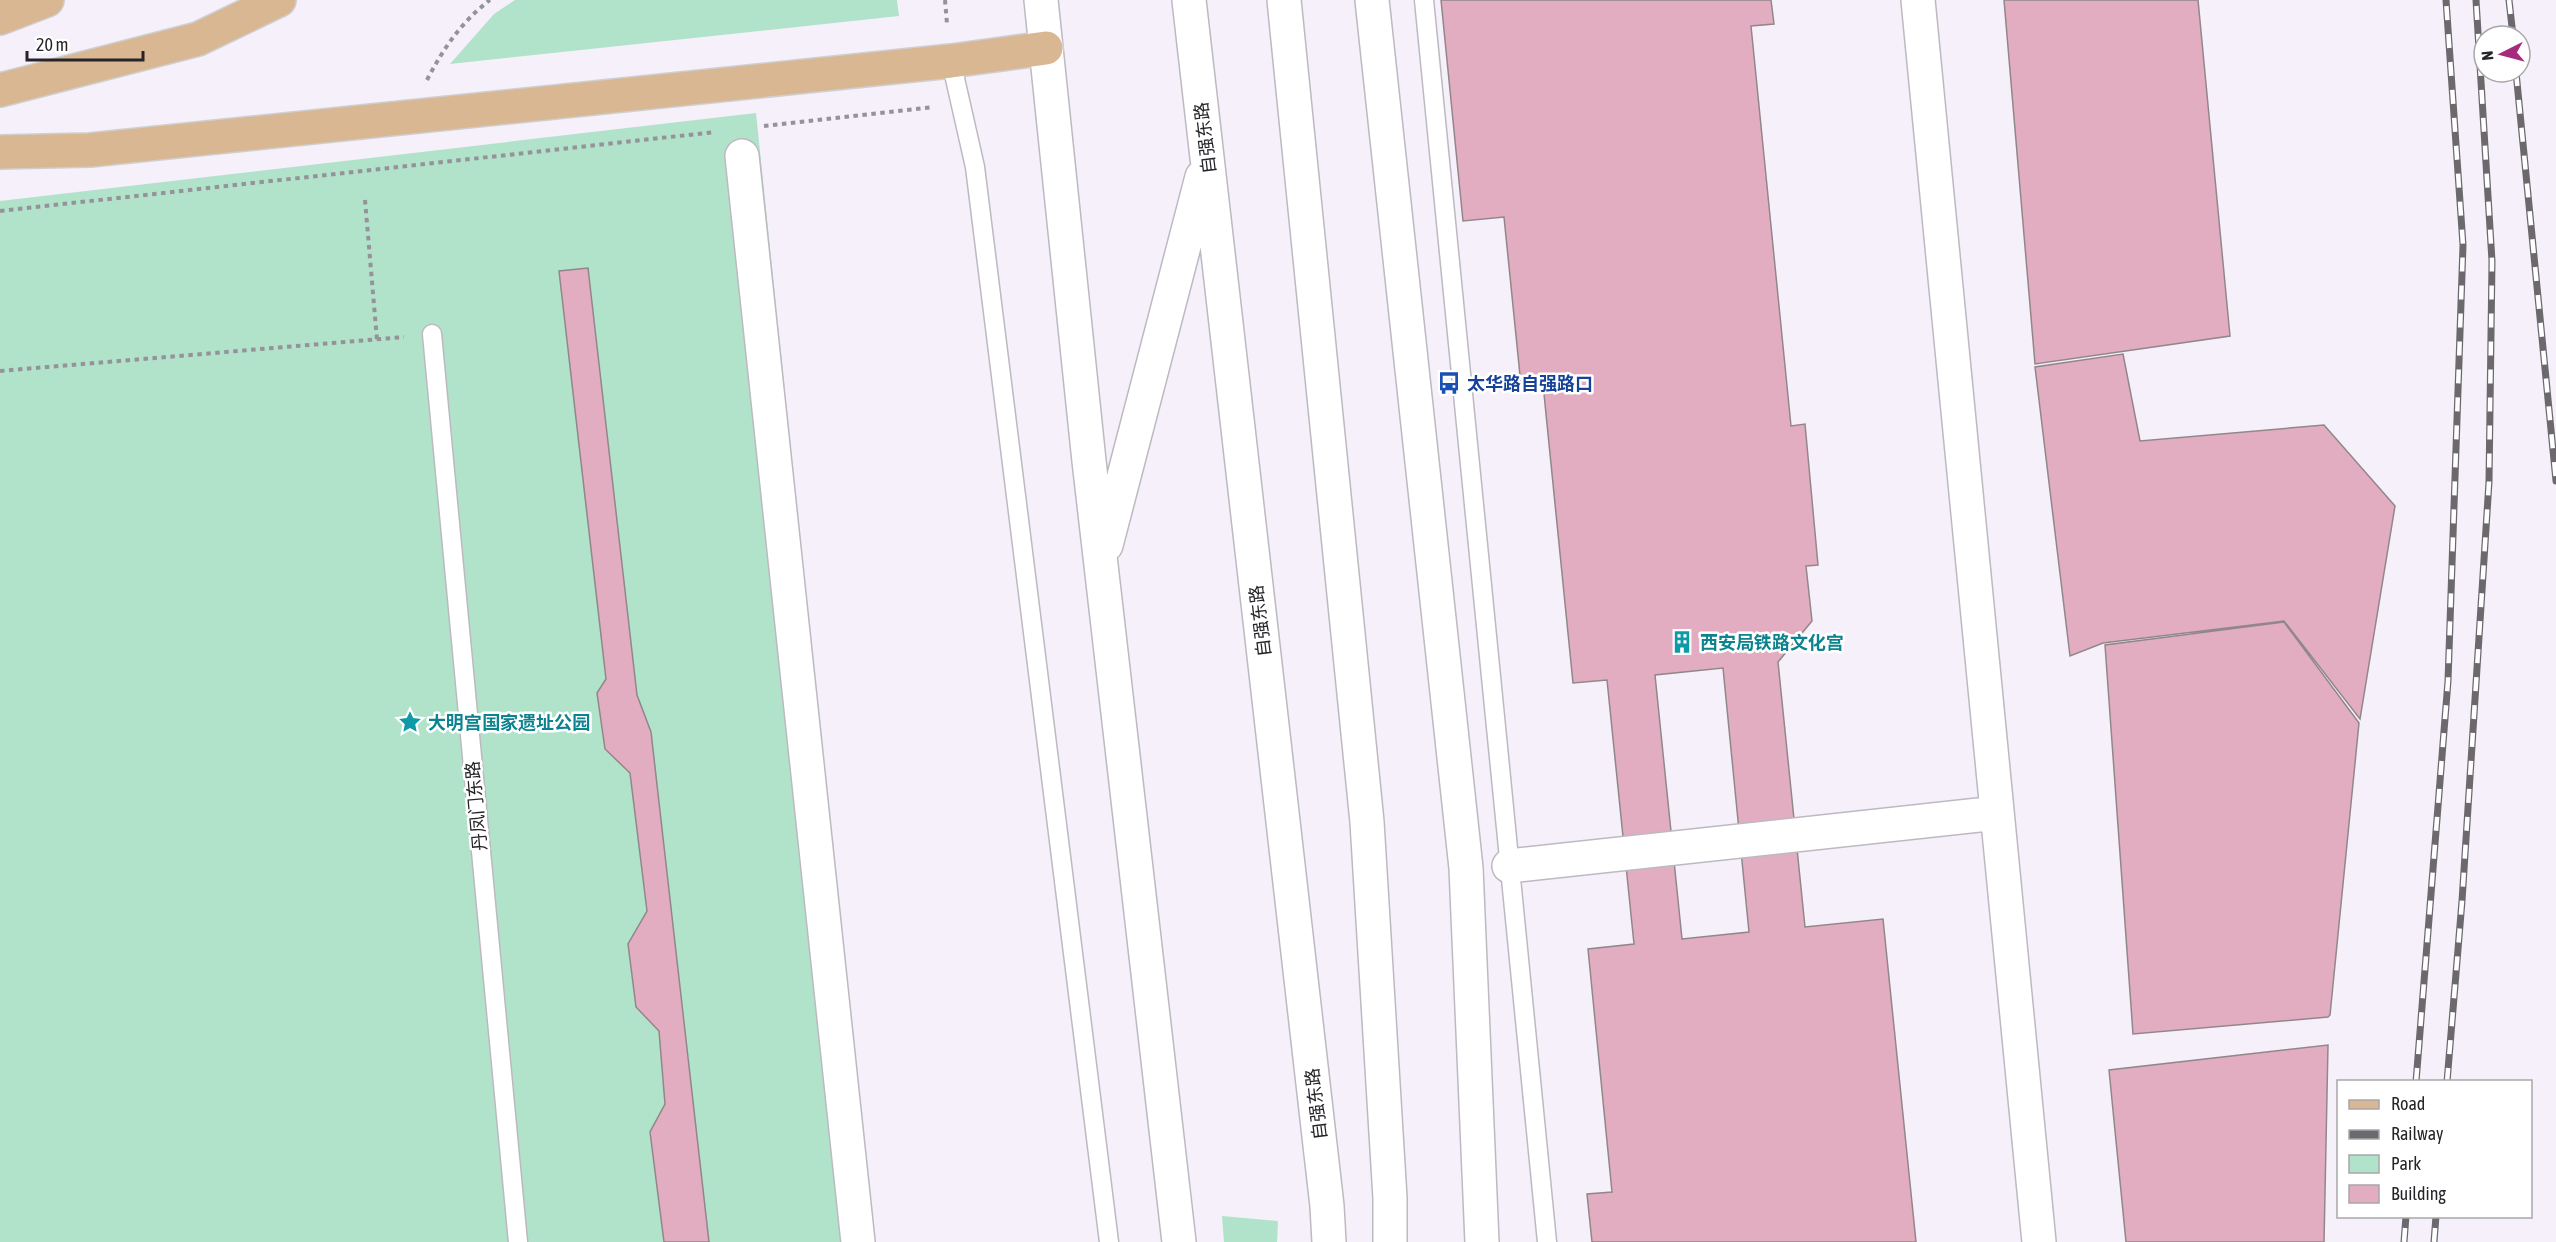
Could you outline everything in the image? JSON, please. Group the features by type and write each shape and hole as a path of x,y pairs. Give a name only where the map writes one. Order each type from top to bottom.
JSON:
{"main road":[{"path":"0,18 46,0"},
{"path":"0,90 198,39 279,0"},
{"path":"0,152 90,150 951,61 1046,48"}],"street":[{"path":"1041,0 1101,566 1179,1242"},
{"name":"自强东路","path":"1189,0 1326,1194 1329,1242"},
{"path":"1284,0 1366,822 1390,1198 1390,1242"},
{"path":"1372,0 1466,868 1482,1242"},
{"path":"1918,0 2039,1242"},
{"path":"742,156 858,1242"},
{"path":"1101,566 1207,158"},
{"path":"1509,866 1997,813"}],"lane":[{"path":"1424,0 1547,1242"},
{"path":"951,61 975,167 1109,1242"},
{"name":"丹凤门东路","path":"432,334 518,1242"}],"path":[{"path":"757,127 961,105"},
{"path":"0,211 722,131"},
{"path":"364,200 377,340"},
{"path":"0,371 432,334"}],"green space":[{"path":"515,0 897,0 899,16 450,64 494,14"},
{"name":"大明宫国家遗址公园","path":"756,113 873,1242 0,1242 0,201"},
{"path":"1222,1216 1278,1221 1277,1242 1224,1242"}],"building":[{"name":"西安局铁路文化宫","path":"1441,0 1771,0 1774,24 1751,26 1791,426 1805,424 1818,565 1806,566 1812,621 1778,662 1805,927 1883,919 1916,1242 1592,1242 1587,1194 1612,1192 1588,949 1634,944 1607,680 1573,683 1543,384 1521,385 1504,217 1463,221","holes":["1723,668 1749,932 1682,939 1655,675"]},
{"path":"2004,0 2198,0 2230,336 2035,364"},
{"path":"588,268 637,695 651,732 709,1242 664,1242 650,1132 665,1104 659,1031 636,1007 628,944 647,911 630,773 605,749 597,693 606,679 559,271"},
{"path":"2123,354 2140,441 2324,425 2395,506 2360,719 2284,621 2103,643 2070,656 2035,367"},
{"path":"2284,622 2359,723 2330,1015 2133,1034 2105,645"},
{"path":"2328,1045 2324,1242 2126,1242 2109,1070"}],"railway":[{"path":"2416,1080 2448,681 2463,245 2446,0"},
{"path":"2447,1080 2462,901 2489,482 2492,261 2476,0"},
{"path":"2509,0 2512,24"},
{"path":"2517,84 2556,481"},
{"path":"2404,1242 2406,1218"},
{"path":"2434,1242 2436,1218"}],"place":[{"name":"太华路自强路口","path":"1449,383"},
{"name":"西安局铁路文化宫","path":"1682,642"},
{"name":"大明宫国家遗址公园","path":"410,722"}]}
